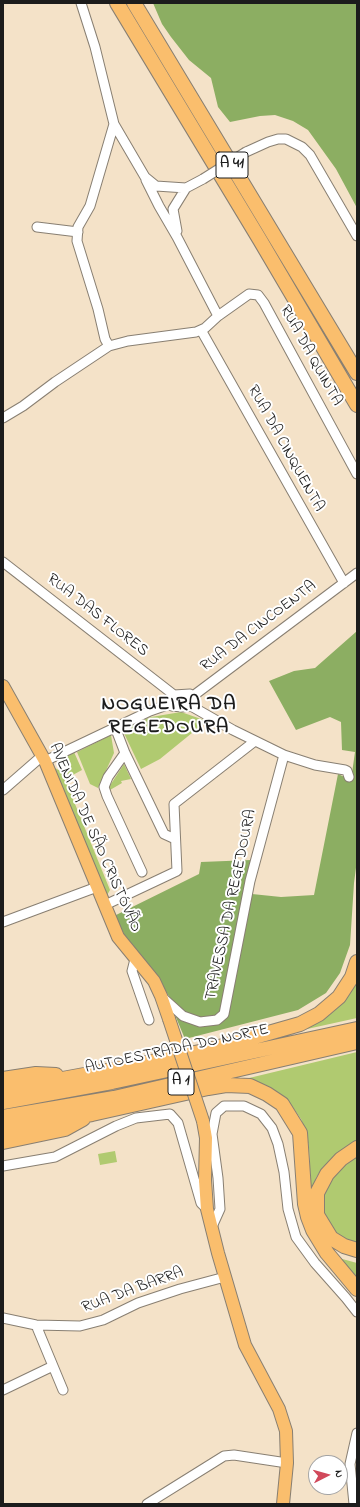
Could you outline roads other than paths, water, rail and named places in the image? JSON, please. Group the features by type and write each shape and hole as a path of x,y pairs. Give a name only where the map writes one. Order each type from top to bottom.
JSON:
{"highway":[{"name":"A 41","path":"118,3 357,405"},
{"name":"A 41","path":"134,3 357,373"},
{"path":"3,1090 208,1050 300,1024 319,1014 340,997 352,977 357,962"},
{"name":"AUTOESTRADA DO NORTE","path":"3,1102 112,1082 357,1029"},
{"name":"AUTOESTRADA DO NORTE","path":"3,1117 114,1098 357,1042"},
{"path":"3,1079 36,1074 77,1076"},
{"path":"3,1129 92,1114 208,1088 226,1085 250,1086 267,1094 282,1104 300,1133 305,1204 308,1217 313,1230 327,1253 357,1289"},
{"path":"3,1142 66,1129 92,1114"},
{"path":"357,1148 341,1159 327,1174 316,1193 317,1215 330,1238 344,1246 357,1250"},
{"path":"313,1230 335,1250 357,1258"}],"main road":[{"name":"AVENIDA DE SÃO CRISTÓVÃO","path":"3,686 43,759 118,937 154,981 169,1019 203,1121 206,1138 206,1209 225,1277 245,1345 279,1409 286,1431 287,1462 283,1504"}],"street":[{"path":"3,418 23,406 55,382 109,346 128,341 201,330 218,316 145,177 114,124 93,40 81,3"},
{"path":"109,346 105,339 98,309 77,241 78,227 90,206 114,124"},
{"path":"145,177 156,186 186,188 246,152 268,142 278,139 286,139 302,147 310,155 357,236"},
{"path":"168,187 174,209 177,237"},
{"path":"161,209 161,196 168,187"},
{"path":"174,209 186,188"},
{"path":"37,227 78,232"},
{"name":"RUA DA QUINTA","path":"218,316 249,294 258,294 269,311 357,474"},
{"name":"RUA DA CINQUENTA","path":"201,330 344,583"},
{"name":"RUA DAS FLORES","path":"3,562 174,695"},
{"name":"RUA DA CINCOENTA","path":"193,696 357,573"},
{"path":"170,704 170,698 174,695 190,694 193,696 194,701 191,706"},
{"path":"3,790 43,759 150,711 170,704 174,707 191,706 284,755 315,765 348,771 349,777"},
{"path":"115,727 125,753 164,834 175,839"},
{"path":"105,905 177,871 174,804 255,741"},
{"path":"125,753 108,777 104,787 142,872"},
{"name":"TRAVESSA DA REGEDOURA","path":"161,996 183,1016 200,1022 217,1020 224,1014 250,881 284,755"},
{"path":"3,922 97,887"},
{"path":"136,959 132,971 149,1020"},
{"path":"212,1229 220,1209 218,1178 212,1134 216,1113 224,1106 244,1106 261,1114 272,1128 278,1144 284,1172 288,1209 296,1237 315,1263 357,1312"},
{"path":"3,1166 55,1157 116,1126 136,1118 170,1114 178,1123 201,1204 206,1209"},
{"name":"RUA DA BARRA","path":"3,1318 36,1325 80,1326 103,1320 138,1303 180,1289 225,1277"},
{"path":"36,1325 64,1390"},
{"path":"3,1390 53,1366"},
{"path":"354,1504 350,1464 357,1433"},
{"path":"147,1504 224,1456 234,1455 287,1462"}],"district":[{"name":"NOGUEIRA DA REGEDOURA","path":"169,718"}]}
